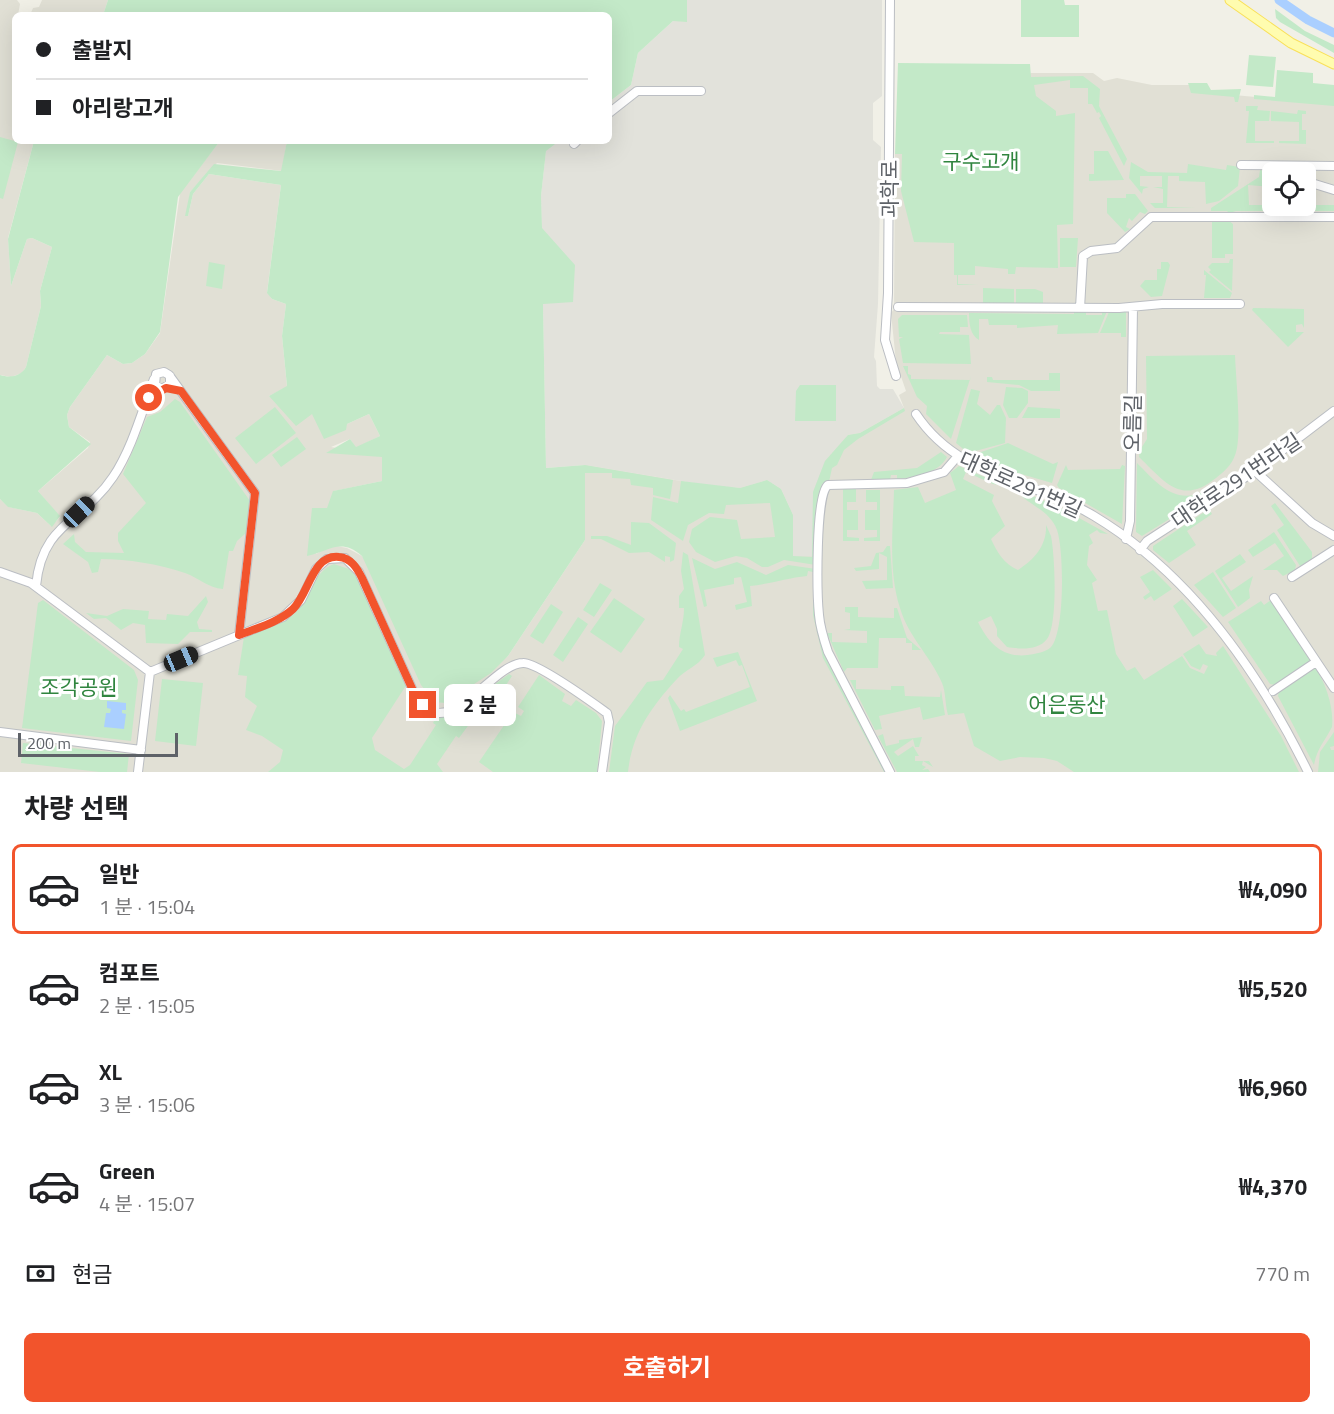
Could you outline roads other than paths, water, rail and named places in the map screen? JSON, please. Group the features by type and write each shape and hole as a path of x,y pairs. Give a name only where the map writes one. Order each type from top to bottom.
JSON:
{"main road":[{"path":"1230,0 1292,43 1334,64"}],"street":[{"name":"과학로","path":"890,0 888,292 885,340 896,376"},
{"path":"612,111 637,91 700,91"},
{"path":"1241,165 1262,167"},
{"path":"1316,168 1334,166"},
{"path":"1316,184 1334,190"},
{"path":"1080,308 1083,256 1091,251 1117,248 1151,217 1334,217"},
{"path":"898,307 1133,309 1240,304"},
{"name":"오름길","path":"1126,539 1130,521 1133,309"},
{"path":"36,586 44,550 54,536 113,477 124,458 154,378 161,372 170,376 255,493 239,635"},
{"path":"145,403 150,396 170,384 170,376"},
{"path":"154,378 155,385 164,389 181,391"},
{"name":"대학로291번라길","path":"1140,550 1147,541 1255,471 1334,411"},
{"name":"대학로291번길","path":"916,414 936,438 957,457 983,470 1051,494 1095,517 1140,550 1184,589 1224,633 1270,699 1308,772"},
{"path":"890,772 828,652 822,632 819,614 819,513 822,493 828,484 907,483 944,472 957,457"},
{"path":"1255,471 1312,523 1334,536"},
{"path":"1292,577 1334,550"},
{"path":"150,672 269,623 295,607 321,562 338,557 348,560 359,572 415,695 428,709 439,712 455,709 517,664 532,664 607,713 609,722 602,772"},
{"path":"0,572 36,586 150,672"},
{"path":"1274,598 1334,688"},
{"path":"1273,691 1316,662"},
{"path":"138,772 150,672"},
{"path":"0,732 141,750"}],"water":[{"path":"107,701 126,703 126,710 122,710 122,713 126,714 124,729 104,727 106,713 110,713 111,709 107,708"}],"waterway":[{"path":"1279,0 1308,20 1334,33"}],"park label":[{"name":"구수고개","path":"981,161"},
{"name":"조각공원","path":"79,687"},
{"name":"어은동산","path":"1067,704"}]}
